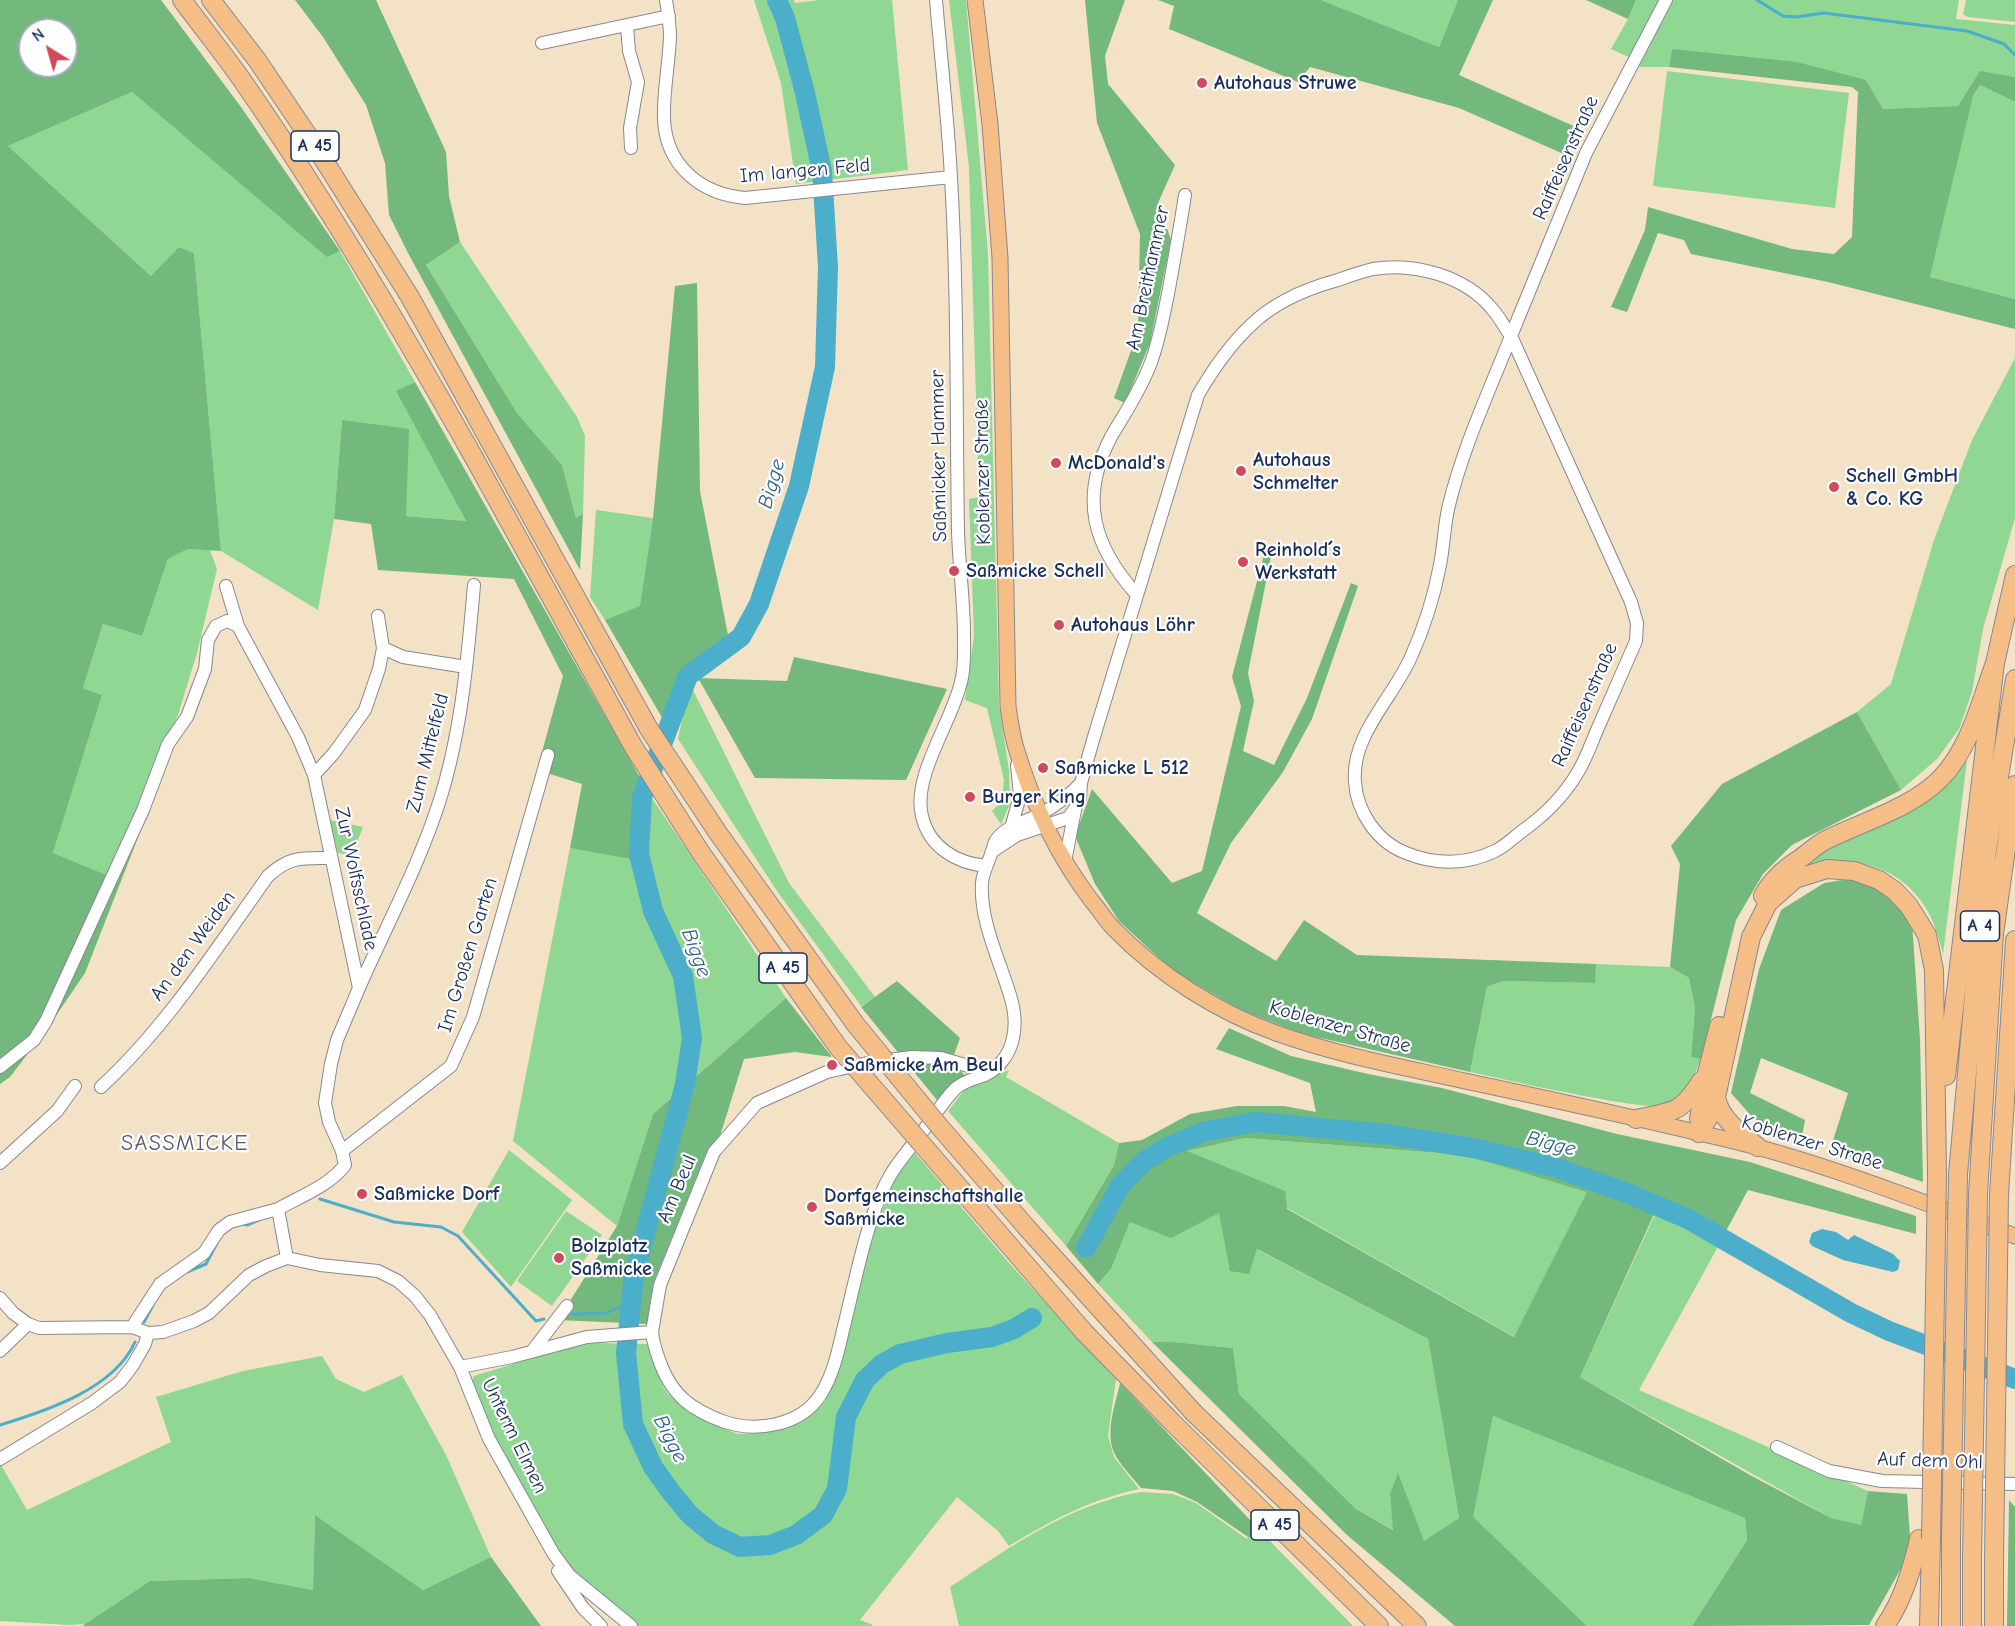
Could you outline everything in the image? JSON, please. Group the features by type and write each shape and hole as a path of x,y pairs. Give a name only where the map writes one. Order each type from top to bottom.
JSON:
{"highway":[{"name":"A 45","path":"182,0 242,79 335,220 403,332 633,746 701,852 838,1047 1084,1332 1379,1626"},
{"name":"A 45","path":"211,0 257,60 398,277 649,729 718,833 856,1024 939,1126 1027,1228 1194,1413 1417,1626"},
{"path":"1938,1143 1995,663 2015,575"},
{"path":"1699,1133 1699,1113 1707,1073 1746,930 1767,889 1784,870 1823,842 1919,796 1941,778 1961,751 1995,663"},
{"name":"A 4","path":"1951,1626 1958,1174 1986,850 2015,679"},
{"name":"A 4","path":"1972,1626 1978,1194 1994,934 2015,785"},
{"path":"1699,1133 1709,1117 1716,1097 1751,937 1768,903 1795,879 1827,869 1854,871 1879,880 1895,891 1909,906 1927,935 1934,970 1938,1143 1931,1479 1925,1539 1929,1626"},
{"path":"1994,1626 2000,1195 2015,940"},
{"path":"2006,1083 2015,1037"},
{"path":"1636,1119 1672,1112 1688,1102 1707,1073"},
{"path":"1716,1097 1721,1114 1740,1134 1758,1147"},
{"path":"1885,1626 1910,1577 1925,1539"},
{"path":"1394,1605 1426,1626"}],"main road":[{"name":"Koblenzer Straße","path":"975,0 990,124 1000,258 1008,706 1015,746 1043,820 1065,862 1112,927 1148,959 1187,987 1235,1016 1275,1033 1320,1047 1758,1147 1892,1190 2015,1236"}],"street":[{"name":"Im langen Feld","path":"666,0 670,36 664,121 669,142 684,170 698,183 723,195 745,198 951,177"},
{"name":"Saßmicker Hammer","path":"936,0 951,177 957,339 958,534 964,636 962,681 927,767 920,796 922,817 931,838 948,855 974,865 986,866"},
{"name":"Raiffeisenstraße","path":"1065,862 1080,798 1081,783 1198,395 1219,359 1250,325 1277,304 1312,287 1373,269 1403,267 1455,280 1492,308 1511,336 1631,602 1636,623 1636,641 1580,770 1563,795 1543,815 1497,850 1477,858 1448,863 1423,860 1398,850 1378,835 1362,811 1355,783 1355,759 1369,726 1391,694 1410,659 1428,615 1440,565 1448,509 1460,463 1511,336 1586,153 1666,0"},
{"path":"542,43 669,16"},
{"path":"627,26 629,51 639,82 630,128 631,148"},
{"name":"Am Breithammer","path":"1137,595 1119,575 1105,551 1095,524 1093,498 1097,472 1107,445 1135,398 1153,355 1177,250 1185,195"},
{"name":"Zum Mittelfeld","path":"359,988 422,847 442,793 453,746 466,667 474,585"},
{"name":"Zur Wolfsschlade","path":"226,586 238,626 298,737 314,775 359,988"},
{"path":"314,775 334,753 364,710 384,648 378,616"},
{"path":"0,1067 34,1040 46,1021 143,810 168,744 187,717 205,669 208,640 216,626 227,621 238,626"},
{"path":"384,648 403,657 466,667"},
{"path":"1011,828 1020,796 1015,746"},
{"name":"Im Großen Garten","path":"342,1151 451,1066 473,1017 548,755"},
{"path":"993,851 1043,820 1081,783"},
{"path":"995,1068 1010,1050 1016,1024 1013,1002 986,916 982,883 986,866 995,842 1003,833 1011,828 1043,820 1068,818 1076,809"},
{"name":"An den Weiden","path":"101,1087 152,1035 275,870 281,864 299,858 330,858"},
{"path":"132,1327 160,1284 204,1253 219,1230 230,1222 278,1209 326,1183 345,1165 342,1151 329,1122 325,1103 331,1064 338,1040 359,988"},
{"name":"Am Beul","path":"912,1057 941,1058 974,1068 995,1068 957,1088 891,1174 877,1206 866,1242 837,1355 821,1394 804,1413 771,1426 744,1427 711,1417 675,1392 668,1382 658,1356 652,1332 660,1285 714,1152 757,1103 827,1072 872,1062 912,1057"},
{"path":"0,1163 57,1111 75,1086"},
{"path":"0,1298 13,1313 28,1324 39,1328 132,1327 148,1333 162,1332 194,1321 208,1313 249,1275 288,1258 278,1209"},
{"name":"Unterm Elmen","path":"288,1258 320,1265 378,1271 399,1281 416,1296 430,1315 460,1367 489,1438 534,1521 563,1581 583,1608 601,1626"},
{"path":"532,1351 567,1306"},
{"path":"0,1351 28,1324"},
{"path":"460,1367 482,1365 587,1337 652,1332"},
{"path":"0,1459 93,1403 120,1382 134,1365 148,1333"},
{"name":"Auf dem Ohl","path":"1776,1447 1829,1471 1882,1481 2015,1484"},
{"name":"Unterm Elmen","path":"534,1521 570,1576 632,1626"}],"green space":[{"path":"0,0 161,0 241,107 340,251 327,257 132,92 8,146 151,276 179,247 194,253 221,551 188,549 168,559 142,636 103,624 83,688 102,695 53,853 109,876 130,841 139,835 85,973 49,1026 10,1077 0,1084"},
{"path":"295,0 376,0 446,152 449,196 460,242 426,265 517,413 562,465 576,518 583,514 580,570 389,215 385,163 366,105 323,37"},
{"path":"754,0 794,0 795,3 819,0 892,0 908,170 796,184 781,83"},
{"path":"949,0 966,0 988,254 999,704 1009,771 1010,804 1001,824 992,811 1002,801 1004,780 987,708 965,700 974,635 969,499 979,497 969,167"},
{"path":"1085,0 1125,0 1105,56 1108,84 1175,165 1158,203 1171,240 1150,343 1125,403 1114,398 1138,331 1140,234 1097,123"},
{"path":"1158,0 1321,0 1439,47 1458,0 1493,0 1459,75 1578,128 1566,155 1459,108 1310,67 1298,82 1169,29 1174,6"},
{"path":"1321,0 1458,0 1439,47"},
{"path":"1586,0 1636,0 1628,19"},
{"path":"1636,0 1659,0 1631,58 1611,49"},
{"path":"1673,0 1959,0 1956,19 2015,25 2015,77 1980,72 1958,106 1883,109 1866,80 1672,49 1669,67 1639,67"},
{"path":"1966,0 2015,0 2015,22 1968,17 1963,14"},
{"path":"1672,49 1797,62 1866,80 1883,109 1958,106 1980,71 2015,77 2015,102 1980,85 1973,96 1930,277 2015,299 2015,329 1828,282 1691,254 1684,240 1658,233 1627,312 1611,307 1645,230 1648,207 1792,249 1834,254 1852,237 1858,92 1852,87 1669,67"},
{"path":"1667,71 1849,93 1835,208 1653,186"},
{"path":"1980,85 2015,102 2015,299 1930,277 1967,119 1973,96"},
{"path":"132,92 327,256 340,251 415,382 397,392 466,521 406,516 342,420 334,519 318,610 221,551 194,253 179,247 152,277 8,146"},
{"path":"460,242 577,417 585,436 583,514 576,518 562,465 517,413 426,265"},
{"path":"697,283 700,491 728,635 684,671 667,726 605,620 640,606 653,518 675,286"},
{"path":"2015,358 2015,518 1983,629 1972,692 1959,729 1937,759 1901,790 1857,712 1891,684 1934,540 1972,440"},
{"path":"415,382 650,795 636,860 570,848 582,784 537,770 563,676 514,579 378,570 371,524 334,519 342,420 409,429 406,516 466,521 396,391"},
{"path":"596,510 653,518 640,607 605,620 590,597"},
{"path":"1266,547 1271,556 1248,673 1254,701 1243,751 1274,765 1307,698 1351,583 1358,586 1312,719 1283,772 1231,843 1197,913 1276,961 1304,920 1357,955 1596,964 1595,983 1503,981 1487,987 1470,1072 1303,1034 1241,1010 1173,971 1119,921 1095,884 1075,836 1092,789 1172,883 1202,871 1241,706 1232,677"},
{"path":"188,549 210,550 217,569 197,653 177,718 109,876 53,853 102,695 83,688 103,624 142,636 168,559"},
{"path":"794,657 947,689 906,780 755,778 698,678 787,681"},
{"path":"690,684 789,883 875,997 861,1006 777,891 678,739"},
{"path":"1857,712 1901,790 1792,845 1763,874 1736,920 1701,1059 1691,1057 1695,1008 1689,978 1670,967 1680,864 1671,846 1722,784"},
{"path":"1967,760 1943,954 1935,926 1927,910 1902,881 1871,866 1854,863 1818,863 1799,867"},
{"path":"650,795 786,998 653,1114 617,1226 513,1141 570,848 635,859"},
{"path":"330,820 363,827 352,855 338,853"},
{"path":"1854,878 1884,892 1912,922 1920,1039 1923,1182 1830,1150 1848,1093 1761,1058 1750,1093 1805,1120 1801,1142 1754,1119 1731,1093 1759,969 1781,910 1824,883"},
{"path":"1596,964 1670,967 1689,978 1695,1008 1691,1057 1701,1059 1688,1086 1679,1097 1666,1105 1632,1104 1470,1072 1487,987 1503,981 1594,983"},
{"path":"897,981 960,1038 951,1063 964,1074 941,1105 861,1007"},
{"path":"786,998 832,1057 795,1052 744,1059 720,1136 707,1151 653,1284 647,1324 558,1320 617,1226 653,1114"},
{"path":"1229,1028 1291,1056 1442,1088 1617,1134 1750,1162 1916,1216 1916,1234 1748,1190 1726,1231 1659,1203 1580,1377 1750,1475 1831,1518 1861,1525 1868,1491 1907,1494 1911,1551 1869,1625 1692,1626 1747,1540 1745,1518 1493,1416 1473,1517 1587,1626 1455,1626 1347,1535 1152,1342 1233,1348 1239,1394 1356,1509 1393,1530 1390,1494 1398,1473 1424,1541 1459,1518 1428,1339 1257,1249 1249,1274 1230,1271 1219,1213 1171,1238 1130,1222 1111,1269 1098,1284 1066,1246 1114,1165 1119,1143 1142,1140 1190,1114 1237,1106 1284,1106 1316,1112 1310,1083 1216,1049","holes":["1245,1138 1465,1155 1587,1192 1514,1337 1287,1209 1285,1191 1187,1151"]},
{"path":"1009,1070 1006,1077 1119,1143 1114,1165 1066,1246 948,1111 969,1084"},
{"path":"1245,1138 1465,1155 1588,1191 1515,1337 1186,1151"},
{"path":"509,1150 572,1200 511,1287 462,1232"},
{"path":"915,1153 1009,1263 1116,1379 1108,1436 1114,1457 1139,1489 1103,1499 1071,1512 1009,1546 998,1531 957,1497 860,1620 873,1625 871,1626 635,1626 571,1575 491,1439 470,1386 474,1376 590,1343 647,1344 654,1356 663,1385 671,1397 714,1424 742,1434 774,1430 803,1420 826,1400 870,1243 895,1178"},
{"name":"Bolzplatz Saßmicke","path":"566,1211 602,1235 552,1306 517,1281"},
{"path":"1219,1212 1256,1249 1428,1339 1459,1518 1424,1542 1390,1494 1394,1530 1356,1509 1239,1394 1233,1348 1152,1342 1098,1284 1111,1269 1130,1222 1171,1237"},
{"path":"1656,1212 1687,1224 1720,1243 1639,1390 1868,1491 1861,1526 1831,1518 1580,1377"},
{"path":"322,1356 336,1379 364,1392 402,1375 446,1455 491,1557 423,1590 315,1515 313,1590 249,1578 150,1581 85,1624 0,1621 1,1465 27,1510 171,1442 156,1397 243,1371"},
{"path":"1120,1383 1271,1542 1248,1537 1197,1502 1173,1491 1141,1488 1117,1458 1111,1440 1111,1421"},
{"path":"1493,1416 1745,1518 1747,1540 1692,1626 1587,1626 1472,1517"},
{"path":"1141,1492 1173,1494 1196,1503 1247,1539 1248,1537 1271,1542 1353,1626 959,1626 950,1587 1017,1543 1064,1517 1089,1506"},
{"path":"2009,1500 2015,1507 2015,1626 2007,1626"},
{"path":"315,1515 423,1590 491,1557 541,1626 82,1626 150,1581 249,1578 313,1590"}],"water":[{"path":"1822,1229 1836,1232 1848,1240 1854,1235 1893,1254 1900,1261 1898,1270 1893,1272 1843,1260 1812,1246 1809,1242 1812,1233"}],"waterway":[{"name":"Bigge","path":"777,0 785,18 805,93 822,171 828,267 825,367 799,486 759,604 741,637 688,676 642,797 639,854 653,911 683,976 692,1038 685,1084 634,1275 626,1353 633,1424 653,1467 690,1515 713,1534 740,1547 770,1545 796,1535 823,1515 837,1489 846,1417 865,1380 882,1364 900,1354 947,1343 992,1337 1014,1329 1032,1318"},
{"path":"1757,0 1783,16 1796,17 1824,13 1967,31 2004,44 2015,55"},
{"name":"Bigge","path":"1086,1248 1120,1186 1143,1162 1167,1147 1206,1131 1256,1122 1385,1134 1473,1148 1554,1167 1622,1191 1688,1219 1851,1313 1889,1331 2015,1379"},
{"path":"320,1199 394,1222 441,1227 458,1236 536,1321 544,1319"},
{"path":"243,1224 248,1225 259,1220"},
{"path":"187,1272 206,1264 217,1243"},
{"path":"144,1322 153,1305"},
{"path":"572,1314 607,1313 621,1306 631,1306"},
{"path":"0,1425 38,1413 77,1396 95,1385 112,1373 135,1342"}],"place":[{"name":"Autohaus Struwe","path":"1202,83"},
{"name":"McDonald's","path":"1056,463"},
{"name":"Autohaus Schmelter","path":"1241,471"},
{"name":"Schell GmbH & Co. KG","path":"1834,487"},
{"name":"Reinhold´s Werkstatt","path":"1243,562"},
{"name":"Saßmicke Schell","path":"954,571"},
{"name":"Autohaus Löhr","path":"1059,625"},
{"name":"Saßmicke L 512","path":"1043,768"},
{"name":"Burger King","path":"970,797"},
{"name":"Saßmicke Am Beul","path":"832,1065"},
{"name":"Saßmicke Dorf","path":"362,1194"},
{"name":"Dorfgemeinschaftshalle Saßmicke","path":"812,1207"},
{"name":"Bolzplatz Saßmicke","path":"559,1258"}],"district":[{"name":"SASSMICKE","path":"185,1144"}]}
